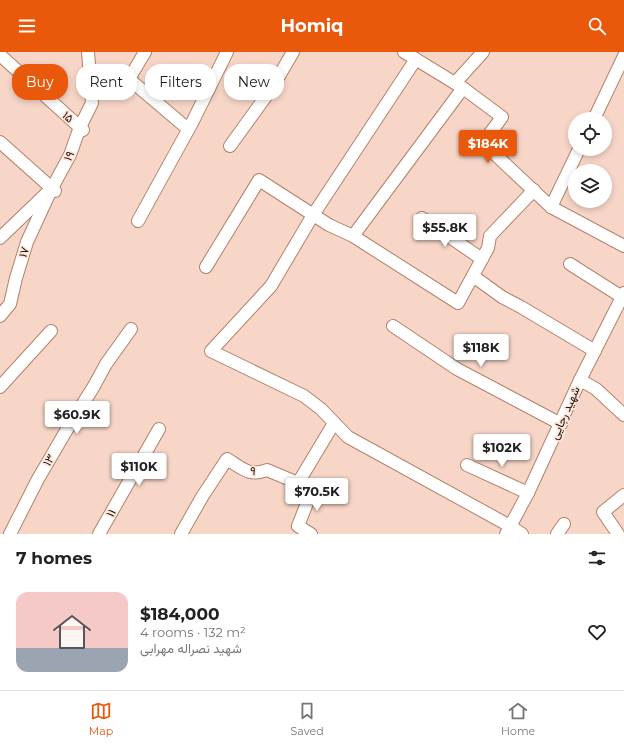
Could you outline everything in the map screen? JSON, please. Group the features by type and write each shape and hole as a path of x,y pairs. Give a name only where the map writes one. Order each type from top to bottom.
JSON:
{"street":[{"name":"۱۹","path":"0,238 53,190 70,155 92,103 88,52"},
{"path":"145,52 128,79 188,130"},
{"path":"138,221 188,130 227,52"},
{"path":"230,146 272,88 293,52"},
{"path":"404,52 459,86 502,117 483,143 551,207 624,246"},
{"path":"353,236 482,52"},
{"name":"۱۵","path":"0,55 82,129"},
{"path":"597,112 624,56"},
{"path":"416,59 313,215 271,286 211,351 304,396 321,409 348,437 508,530 522,534"},
{"path":"0,142 53,190"},
{"path":"551,207 576,156"},
{"path":"206,267 259,180 328,225 353,236 458,303 488,248 490,236 534,190"},
{"name":"۱۷","path":"0,316 10,304 27,242 53,190"},
{"path":"422,218 482,259"},
{"path":"570,264 623,295"},
{"path":"473,276 502,297 595,351"},
{"name":"شهید رجایی","path":"508,530 528,493 580,380 623,295"},
{"path":"393,326 457,369 561,424"},
{"name":"۱۳","path":"10,534 38,479 66,431 106,364 131,329"},
{"path":"0,387 51,331"},
{"path":"580,380 596,389 624,416"},
{"path":"311,534 294,530 312,493 298,483 334,423"},
{"name":"۱۱","path":"99,534 159,429"},
{"name":"۹","path":"181,534 202,497 227,459 250,473 259,473 267,470 298,483"},
{"path":"467,465 528,493"},
{"path":"618,534 603,512 624,495"}]}
